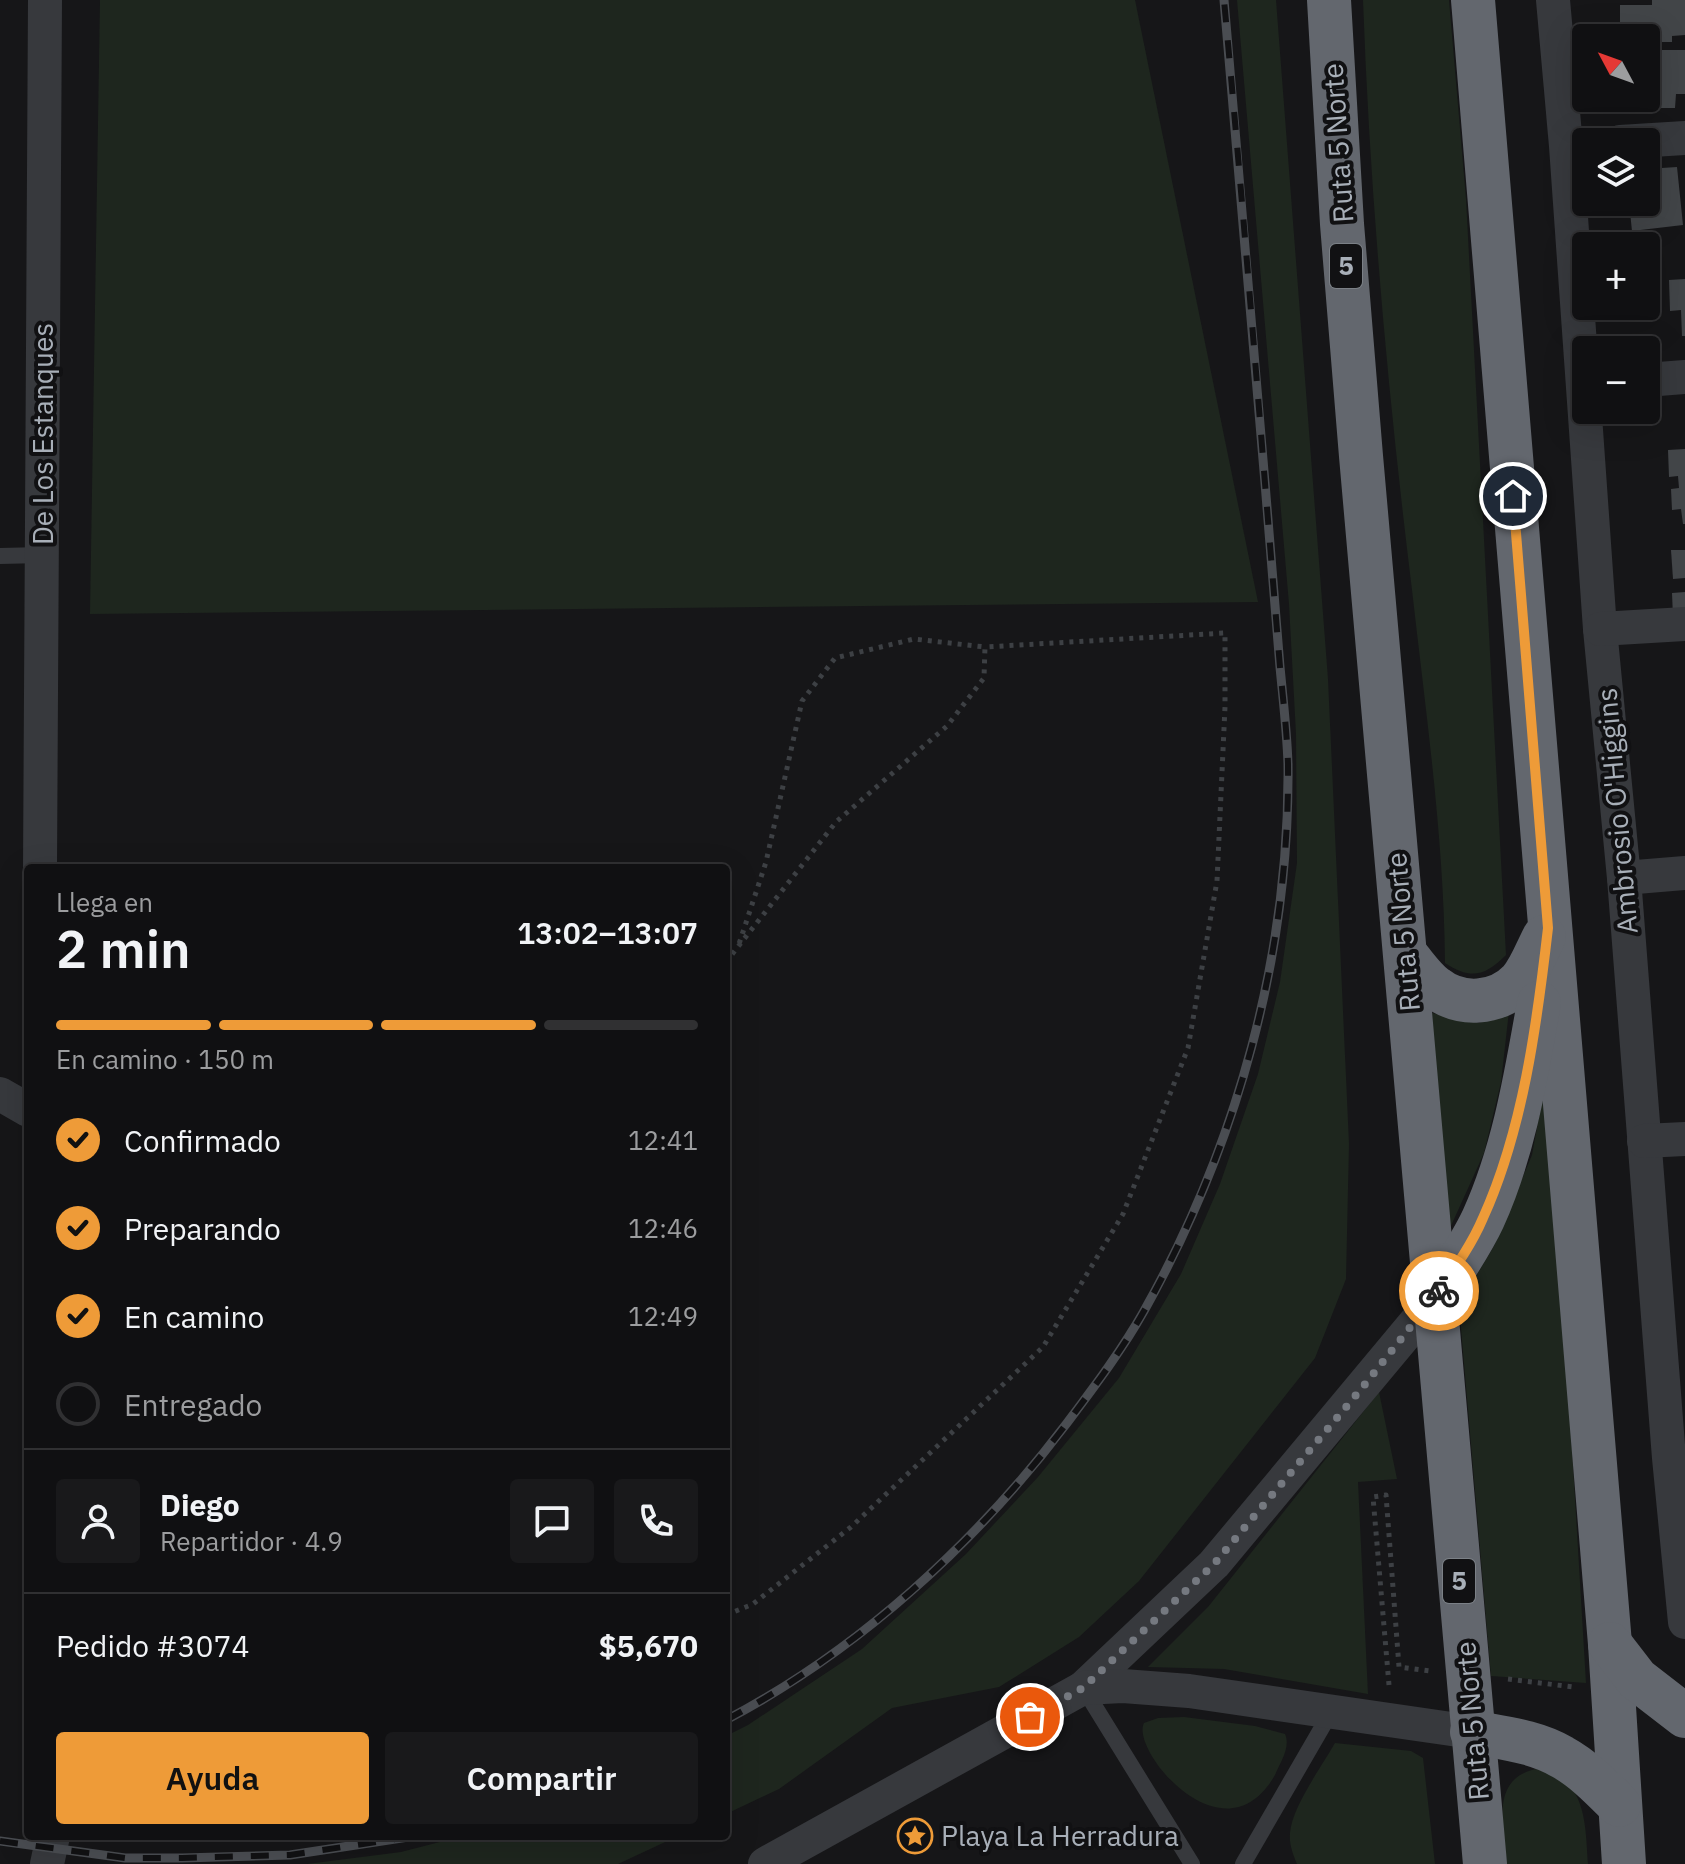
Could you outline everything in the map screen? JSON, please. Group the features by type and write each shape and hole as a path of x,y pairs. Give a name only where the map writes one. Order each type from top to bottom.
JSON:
{"highway":[{"name":"Ruta 5 Norte","path":"1329,0 1350,324 1485,1864"},
{"path":"1473,0 1610,1644 1624,1864"},
{"path":"1406,955 1441,992 1460,999 1487,999 1503,994 1518,982 1530,966 1548,928"},
{"path":"1435,1299 1482,1222 1508,1152 1541,995 1548,928"},
{"path":"1610,1644 1637,1679 1685,1716"},
{"path":"1472,1732 1523,1741 1561,1756 1596,1782 1619,1805"}],"street":[{"name":"De Los Estanques","path":"40,864 45,0"},
{"name":"Ambrosio O'Higgins","path":"1553,0 1573,128"},
{"path":"1660,140 1685,138"},
{"name":"Ambrosio O'Higgins","path":"1578,216 1582,336"},
{"path":"1660,379 1685,377"},
{"name":"Ambrosio O'Higgins","path":"1587,424 1600,629 1624,878 1644,1141 1677,1457 1685,1622"},
{"path":"1600,629 1685,624"},
{"path":"1624,878 1685,873"},
{"path":"0,1094 24,1108"},
{"path":"1644,1141 1685,1139"},
{"path":"765,1864 1083,1688 1214,1564 1435,1299"},
{"path":"1083,1688 1123,1686 1189,1691 1472,1732"},
{"path":"47,1864 52,1840"}],"lane":[{"path":"0,556 42,555"},
{"path":"1083,1688 1192,1864"},
{"path":"1243,1864 1331,1712"}],"path":[{"path":"730,1613 753,1604 851,1527 1043,1347 1123,1214 1188,1048 1217,881 1225,633 985,647 914,639 835,658 802,701 766,862 738,947"},
{"path":"730,957 836,822 947,726 984,678 985,647"}],"shaded area":[{"path":"100,0 1135,0 1258,602 90,614"},
{"path":"1237,0 1276,0 1328,679 1349,1144 1346,1279 1315,1358 1139,1581 1079,1637 999,1687 892,1708 779,1789 730,1812 730,1734 862,1649 966,1554 1038,1477 1119,1378 1181,1274 1220,1184 1258,1074 1280,982 1297,863 1296,734 1289,604"},
{"path":"1363,0 1449,0 1466,199 1506,955 1491,968 1477,973 1463,972 1445,963 1433,776 1381,296"},
{"path":"1509,1011 1501,1082 1484,1153 1445,1239 1432,1013 1479,1023"},
{"path":"1547,1073 1586,1683 1491,1676 1459,1305 1494,1246 1532,1155"},
{"path":"1379,1392 1397,1479 1358,1482 1368,1694 1224,1669 1148,1667 1208,1607"},
{"path":"1184,1717 1255,1726 1285,1734 1286,1750 1275,1775 1254,1799 1231,1808 1207,1805 1185,1792 1166,1775 1151,1755 1144,1737 1144,1723 1158,1718"},
{"path":"1335,1743 1411,1751 1423,1758 1435,1864 1297,1864 1290,1842 1292,1823 1302,1799"},
{"path":"1536,1769 1563,1780 1578,1799 1584,1820 1588,1864 1507,1864 1502,1821 1505,1794 1521,1774"},
{"path":"448,1840 669,1840 618,1864 307,1864 401,1852"}],"building":[{"path":"1652,0 1685,0 1685,35 1672,36 1672,42 1660,42 1660,24 1620,24 1620,5 1652,5"},
{"path":"1660,50 1685,50 1685,94 1676,94 1675,108 1660,108"},
{"path":"1677,167 1683,225 1632,231 1630,216 1660,216 1660,168"},
{"path":"1685,279 1685,336 1682,336 1681,310 1670,311 1669,280"},
{"path":"1685,449 1683,524 1681,509 1672,510 1671,489 1679,488 1678,476 1669,477 1668,450"},
{"path":"1671,550 1685,550 1685,578 1673,579"},
{"path":"1685,592 1685,616 1673,617 1672,593"}],"railway":[{"path":"730,1718 823,1661 912,1590 994,1510 1067,1423 1126,1340 1177,1248 1206,1182 1252,1047 1268,977 1279,907 1286,836 1288,764 1224,0"},
{"path":"0,1841 125,1858 182,1858 290,1855 389,1840"}],"way so far":[{"path":"1030,1717 1083,1688 1214,1564 1439,1291"}],"place":[{"name":"Playa La Herradura","path":"915,1836"}],"route":[{"path":"1439,1291 1482,1222 1508,1152 1541,995 1548,928 1513,496"}]}
